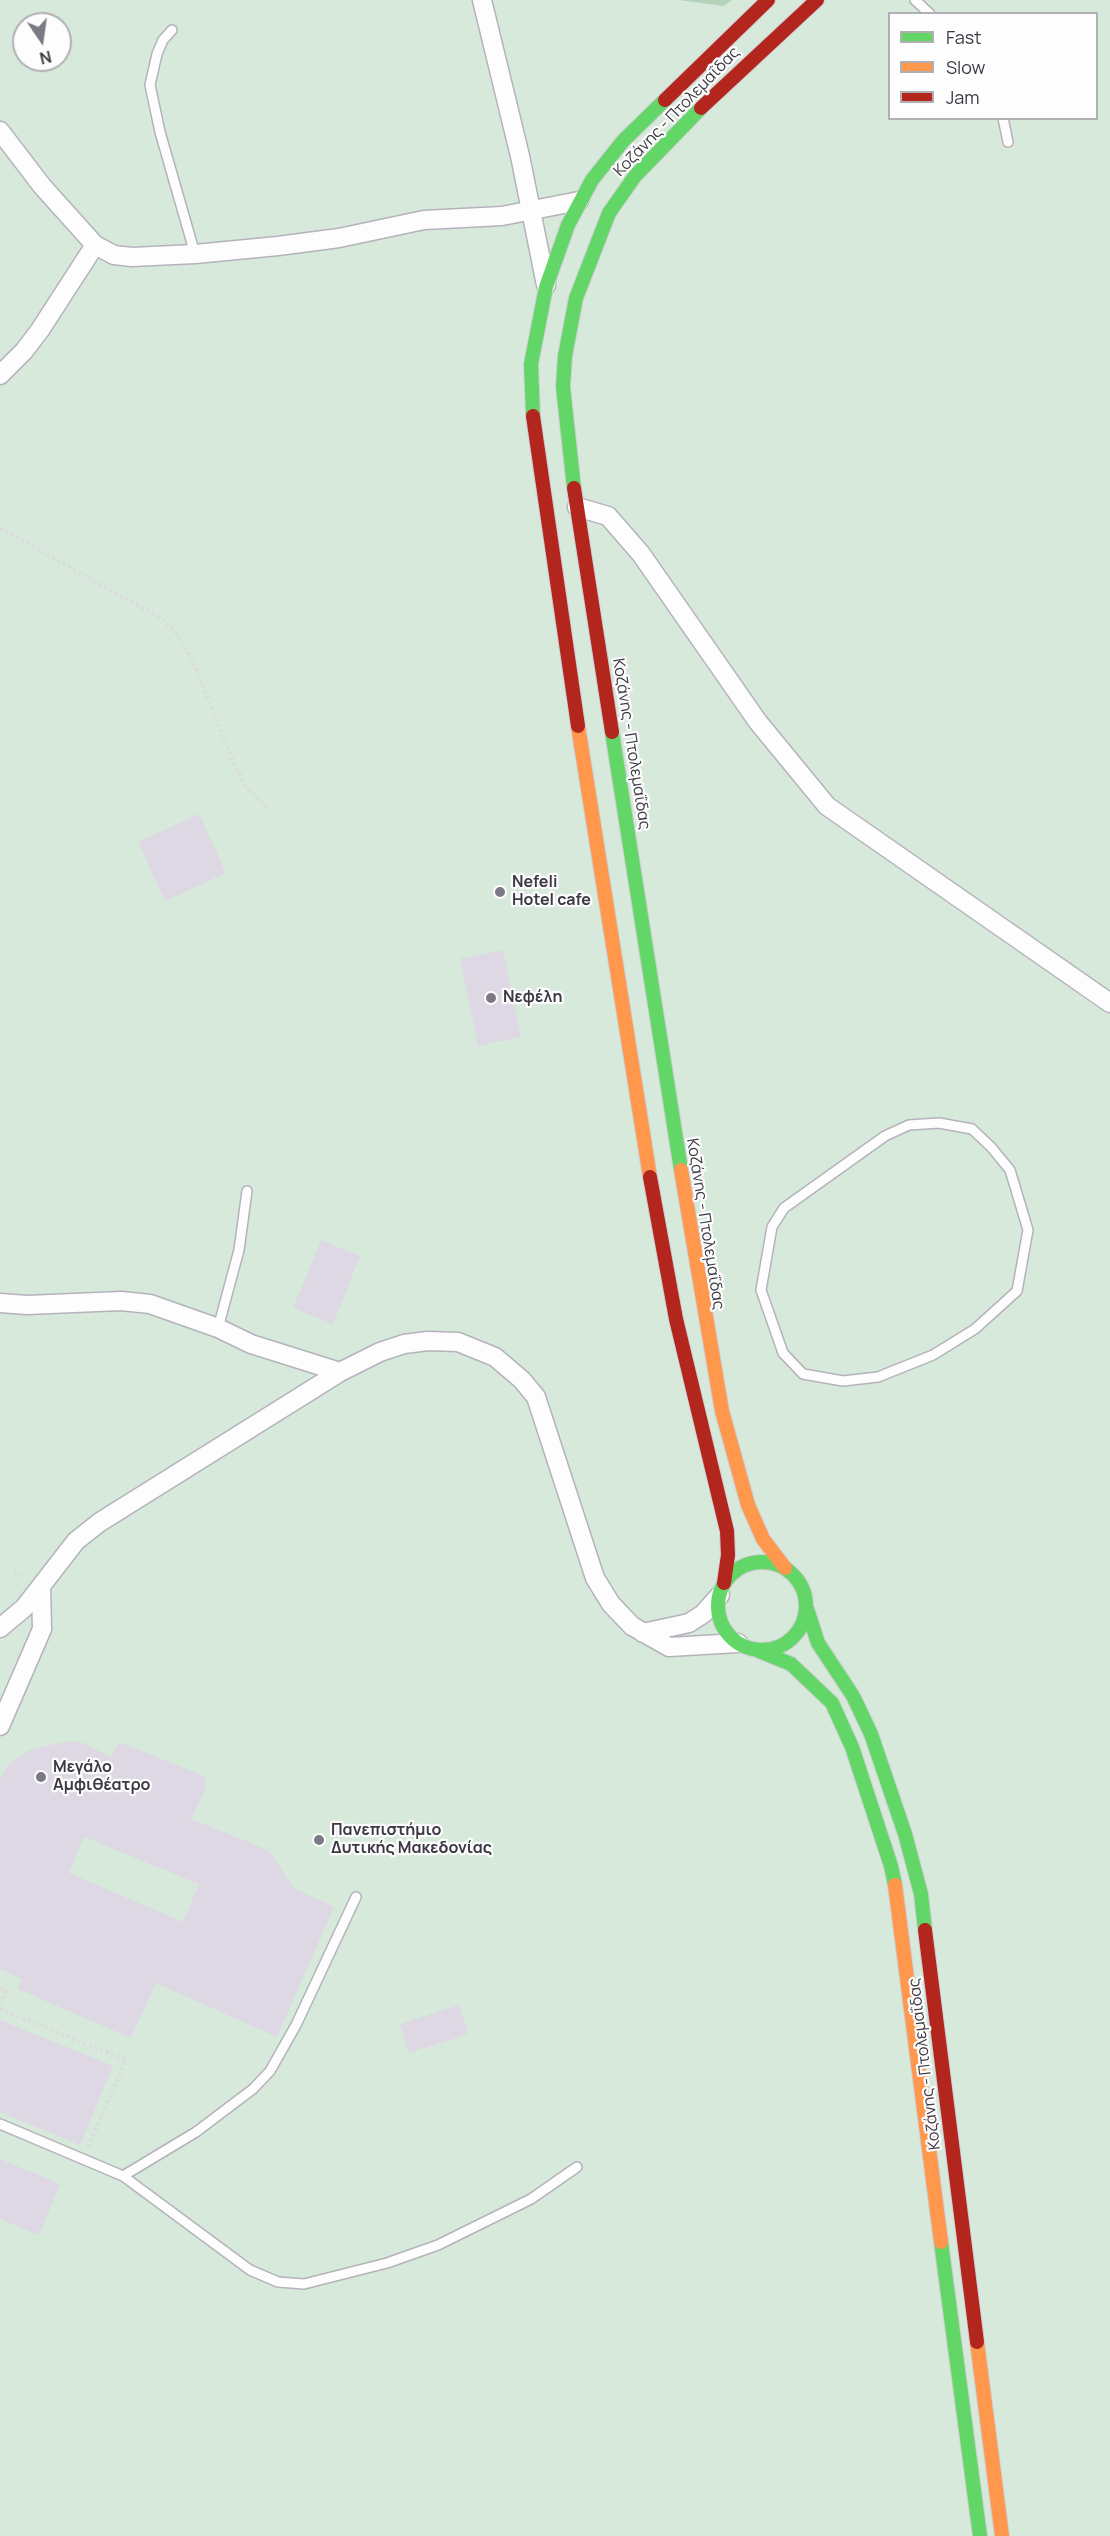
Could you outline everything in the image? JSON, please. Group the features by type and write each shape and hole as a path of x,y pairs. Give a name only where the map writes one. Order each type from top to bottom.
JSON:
{"main road":[{"name":"Κοζάνης - Πτολεμαΐδας","path":"722,1589 728,1556 727,1531 690,1383 637,1106 533,432 531,364 546,287 579,201 623,141 768,0"},
{"name":"Κοζάνης - Πτολεμαΐδας","path":"785,1568 755,1524 722,1412 685,1205 577,507 565,421 565,356 576,298 609,213 635,176 682,126 817,0"},
{"path":"769,1562 785,1568 802,1586 807,1610 802,1626 792,1640 777,1648 759,1651 738,1643 728,1634 721,1622 718,1609 722,1589 736,1571 752,1563 769,1562"},
{"name":"Κοζάνης - Πτολεμαΐδας","path":"807,1610 821,1648 854,1696 871,1734 905,1834 921,1894 1002,2536"},
{"name":"Κοζάνης - Πτολεμαΐδας","path":"759,1651 791,1664 832,1703 852,1747 895,1881 980,2536"}],"street":[{"path":"482,0 520,156 546,287"},
{"path":"0,131 42,186 95,246 114,255 132,257 195,254 339,238 424,220 530,212 579,201"},
{"path":"0,375 30,344 95,246"},
{"path":"577,507 608,516 641,554 758,722 827,806 1110,1003"},
{"path":"0,1303 27,1305 121,1301 150,1304 218,1328 261,1347 340,1372"},
{"path":"0,1628 24,1608 61,1558 100,1522 340,1372 404,1344 428,1341 467,1345 495,1357 508,1367 536,1397 595,1578 611,1604 632,1626 669,1647 691,1648 738,1643"},
{"path":"0,1726 42,1629 41,1587"},
{"path":"643,1633 688,1623 703,1614 722,1589"}],"lane":[{"path":"915,0 928,12"},
{"path":"172,30 163,40 157,54 150,85 162,142 195,254"},
{"path":"1003,120 1008,142"},
{"path":"939,1123 972,1129 1010,1170 1020,1197 1028,1230 1017,1291 975,1329 950,1345 933,1355 878,1377 843,1381 803,1374 783,1353 761,1290 772,1227 784,1208 885,1136 909,1125 939,1123"},
{"path":"218,1328 239,1250 247,1191"},
{"path":"123,2176 196,2132 253,2089 270,2071 296,2025 356,1898"},
{"path":"0,2124 123,2176 250,2270 278,2282 304,2284 387,2263 438,2245 531,2199 577,2168"}],"path":[{"path":"0,528 160,618 175,631 194,662 234,763 246,787 270,811"},
{"path":"0,1989 6,1991 0,2007 126,2060 82,2159"}],"green space":[{"path":"0,0 1110,0 1110,2536 0,2536"},
{"path":"679,0 732,0 724,6"}],"building":[{"path":"199,814 226,873 165,901 138,842"},
{"name":"Νεφέλη","path":"503,950 521,1037 478,1046 460,959"},
{"path":"321,1240 360,1256 333,1324 293,1308"},
{"path":"67,1741 83,1743 111,1757 119,1742 204,1776 206,1787 191,1819 268,1850 294,1888 334,1907 277,2037 156,1983 131,2038 18,1989 22,1979 0,1969 0,1778 10,1764 29,1750","holes":["84,1837 199,1884 183,1922 69,1873"]},
{"path":"459,2005 468,2034 409,2053 400,2024"},
{"path":"0,2020 113,2066 80,2145 0,2112"},
{"path":"0,2159 60,2184 39,2235 0,2219"}],"traffic: fast":[{"path":"533,416 531,364 546,287 568,225 592,180 623,141 665,100"},
{"path":"574,488 563,387 565,356 576,298 609,213 635,176 701,108"},
{"path":"612,732 681,1170"},
{"path":"762,1562 779,1565 793,1575 803,1589 806,1606 803,1623 793,1637 779,1647 762,1650 745,1647 731,1637 721,1623 718,1606 721,1589 731,1575 745,1565 762,1562"},
{"path":"807,1609 818,1643 853,1696 871,1734 905,1834 921,1894 925,1930"},
{"path":"759,1651 791,1664 832,1703 852,1747 891,1866 895,1885"},
{"path":"941,2242 980,2536"}],"traffic: slow":[{"path":"578,726 650,1177"},
{"path":"681,1170 722,1411 748,1505 763,1539 785,1568"},
{"path":"895,1885 941,2242"},
{"path":"977,2342 1002,2536"}],"traffic: jam":[{"path":"665,100 768,0"},
{"path":"701,108 817,0"},
{"path":"533,416 578,726"},
{"path":"574,488 612,732"},
{"path":"650,1177 676,1319 727,1531 728,1555 724,1583"},
{"path":"925,1930 977,2342"}],"place":[{"name":"Nefeli Hotel cafe","path":"500,892"},
{"name":"Νεφέλη","path":"491,998"},
{"name":"Μεγάλο Αμφιθέατρο","path":"41,1777"},
{"name":"Πανεπιστήμιο Δυτικής Μακεδονίας","path":"319,1840"}]}
